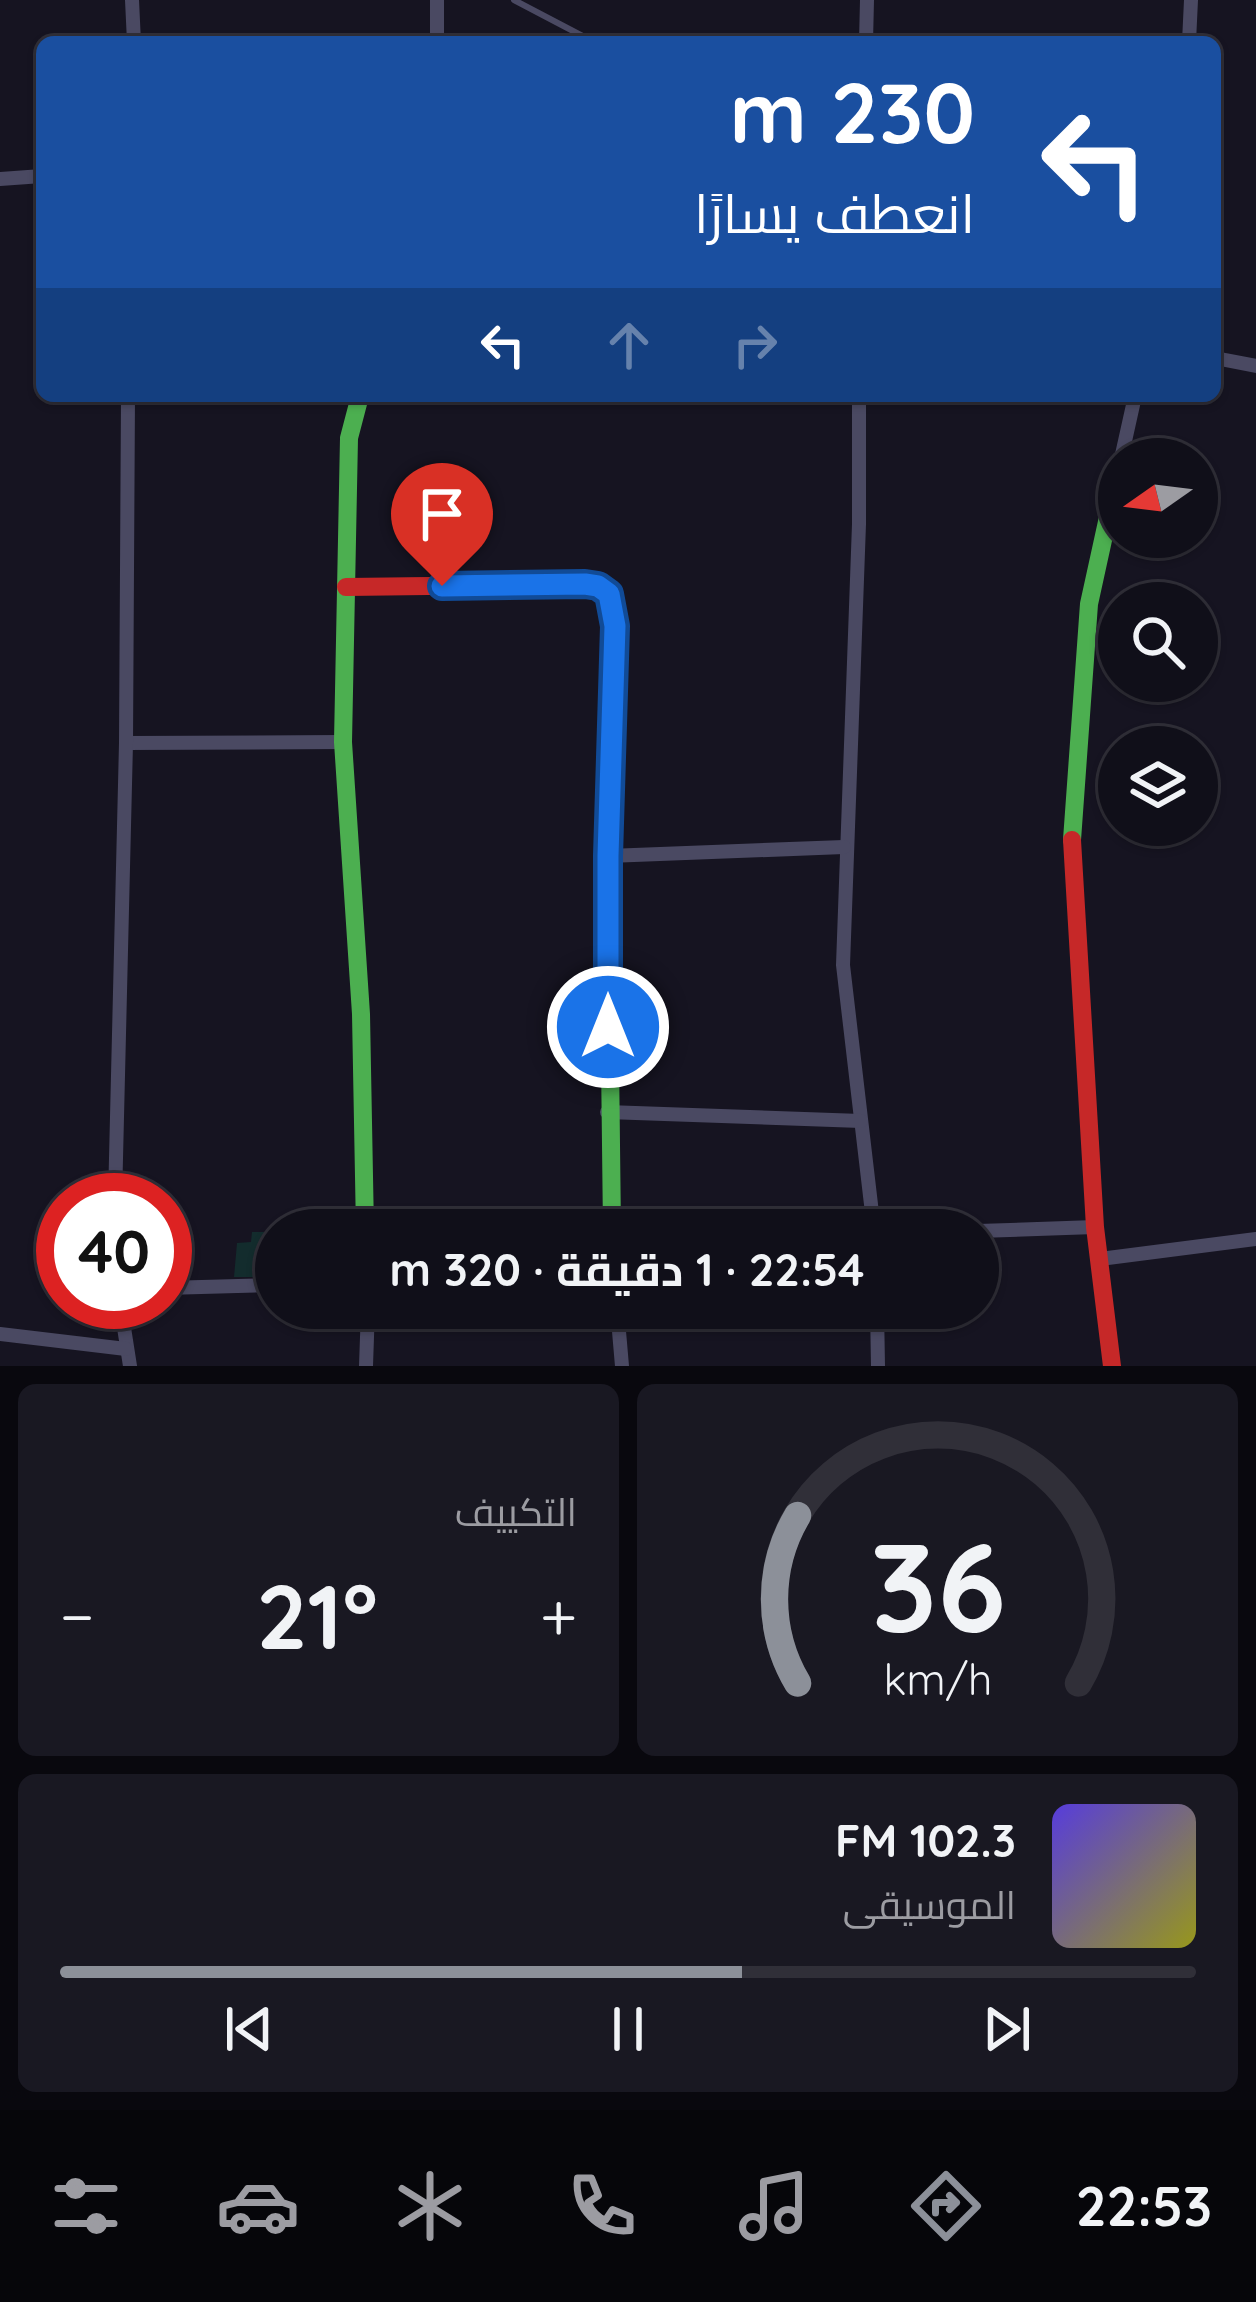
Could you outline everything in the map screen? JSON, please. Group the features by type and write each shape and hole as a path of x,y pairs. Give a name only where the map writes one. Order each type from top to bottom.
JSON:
{"street":[{"path":"132,0 134,36"},
{"path":"437,0 437,36"},
{"path":"866,36 867,0"},
{"path":"1189,36 1191,0"},
{"path":"0,179 36,176"},
{"path":"1221,359 1256,366"},
{"path":"116,1173 128,402"},
{"path":"359,402 350,438 343,742 361,1014 365,1209"},
{"path":"859,402 843,964 871,1209"},
{"path":"1126,438 1134,402"},
{"path":"1099,558 1089,604 1071,852 1095,1226 1112,1366"},
{"path":"346,586 585,584 609,594 615,626 608,856 611,1209"},
{"path":"126,743 343,742"},
{"path":"608,856 844,847"},
{"path":"608,1112 861,1121"},
{"path":"999,1230 1095,1226"},
{"path":"1100,1259 1256,1239"},
{"path":"192,1287 255,1286"},
{"path":"123,1329 130,1366"},
{"path":"366,1366 367,1329"},
{"path":"619,1329 622,1366"},
{"path":"877,1329 878,1366"},
{"path":"0,1334 125,1349"}],"lane":[{"path":"514,0 583,36"}],"green space":[{"path":"255,1232 255,1277 234,1277 237,1243 251,1242"}],"traffic: fast":[{"path":"358,402 349,438 343,742 361,1014 365,1209"},
{"path":"1072,840 1089,604 1099,558"},
{"path":"608,888 612,1209"}],"traffic: jam":[{"path":"346,587 585,584 609,594 615,627 608,888"},
{"path":"1072,840 1095,1227 1112,1366"}],"route":[{"path":"442,586 585,584 609,594 615,626 608,1027"}]}
